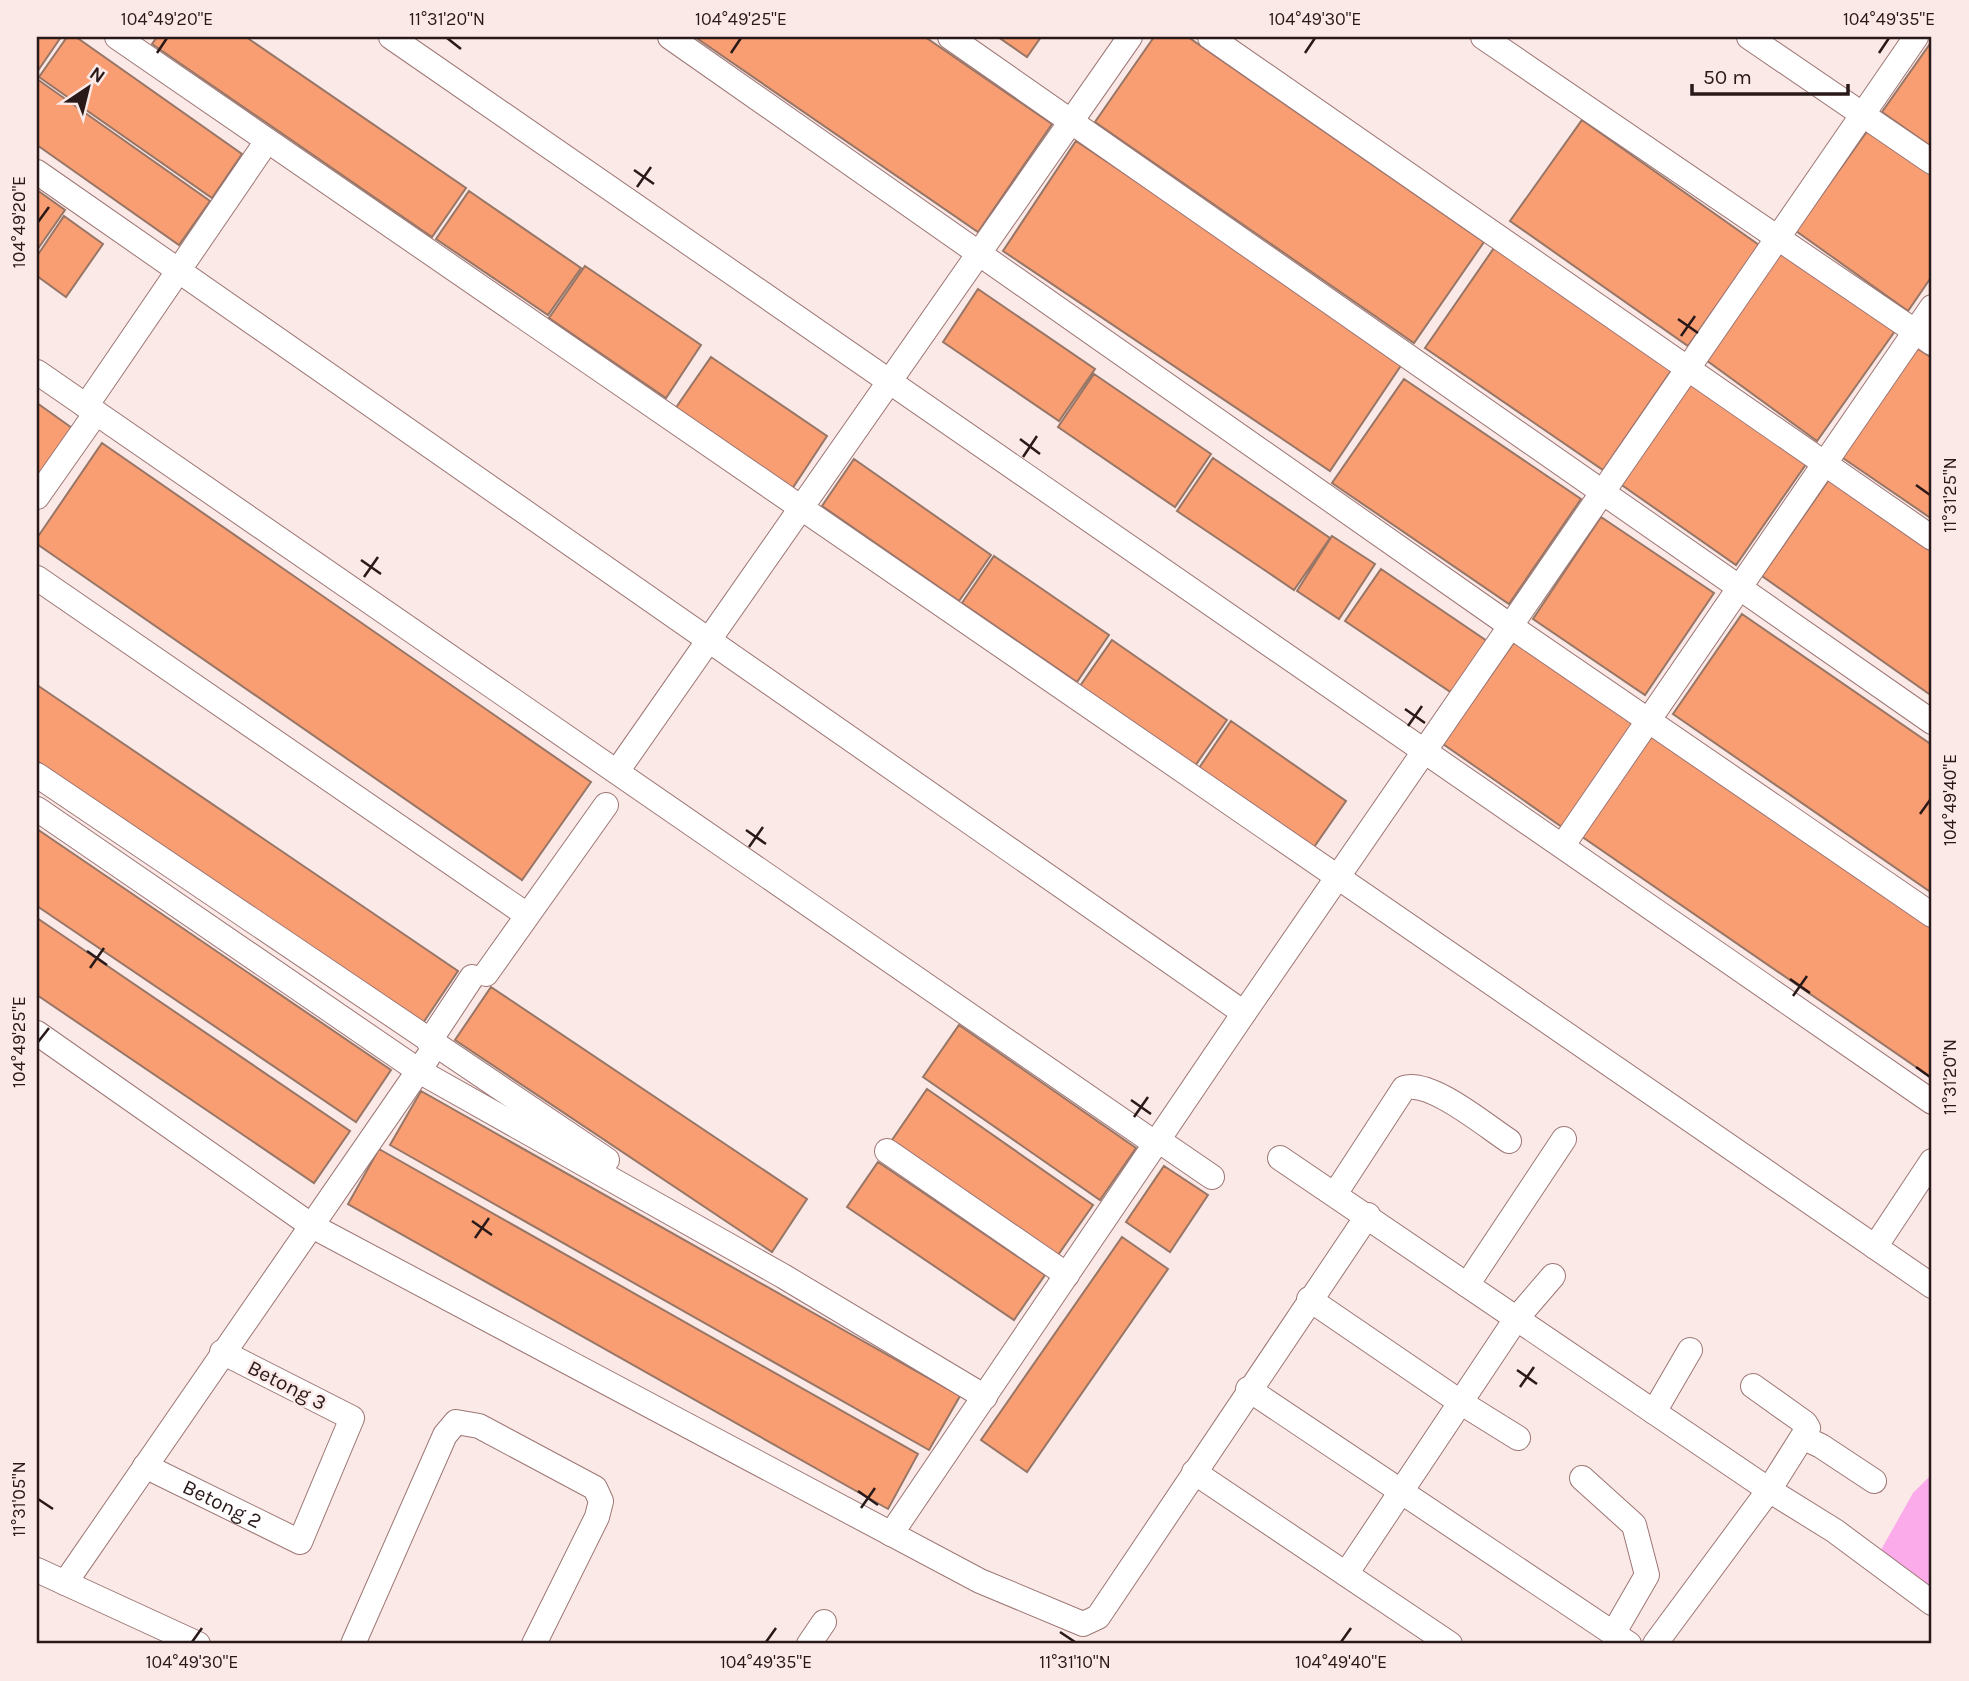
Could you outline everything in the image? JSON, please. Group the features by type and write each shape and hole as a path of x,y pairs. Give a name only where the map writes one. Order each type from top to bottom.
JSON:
{"street":[{"path":"117,37 1932,1286"},
{"path":"391,37 1932,1102"},
{"path":"670,37 979,250 1512,627 1932,915"},
{"path":"950,37 1932,722"},
{"path":"618,770 1130,37"},
{"path":"1209,37 1932,538"},
{"path":"1483,37 1924,337"},
{"path":"1749,37 1932,162"},
{"path":"891,1534 1337,877 1512,627 1916,37"},
{"path":"37,497 177,270 267,141"},
{"path":"37,172 1244,1013"},
{"path":"1563,845 1825,463 1924,337 1932,307"},
{"path":"37,372 1157,1142 1212,1177"},
{"path":"37,578 527,915"},
{"path":"37,775 429,1042 783,1276"},
{"path":"65,1583 412,1066 527,915 606,805"},
{"path":"37,809 412,1066 783,1276 985,1397"},
{"path":"37,1033 306,1222 980,1581 1083,1624 1098,1617 1248,1389 1368,1215"},
{"path":"1335,1194 1404,1088 1411,1086 1430,1089 1509,1141"},
{"path":"1467,1285 1564,1139"},
{"path":"887,1151 1067,1275"},
{"path":"1280,1158 1368,1215 1516,1320 1769,1490 1835,1531 1932,1603"},
{"path":"1875,1247 1932,1161"},
{"path":"1346,1574 1516,1320 1553,1276"},
{"path":"1309,1299 1460,1402 1518,1438"},
{"path":"1654,1412 1690,1350"},
{"name":"Betong 3","path":"222,1352 352,1418 300,1542"},
{"path":"1655,1644 1769,1490 1808,1428 1805,1423 1753,1386"},
{"path":"1248,1389 1621,1639 1647,1574 1634,1525 1582,1478"},
{"path":"353,1644 445,1435 456,1422 479,1426 595,1488 601,1501 597,1517 534,1644"},
{"path":"1804,1438 1874,1481"},
{"name":"Betong 2","path":"145,1466 300,1542"},
{"path":"1194,1472 1450,1644"},
{"path":"37,1570 198,1644"},
{"path":"809,1644 824,1622"}],"shaded area":[{"path":"1932,1474 1932,1596 1877,1557 1913,1493"}],"building":[{"path":"37,37 61,37 37,72"},
{"path":"67,37 76,37 242,154 212,198 39,77"},
{"path":"157,37 246,37 466,188 432,237 152,44"},
{"path":"695,37 925,37 1052,124 978,232"},
{"path":"998,37 1041,37 1027,57"},
{"path":"1154,37 1188,37 1484,242 1414,343 1095,122"},
{"path":"1932,41 1932,147 1882,112"},
{"path":"37,79 210,201 179,245 37,145"},
{"path":"1582,120 1759,245 1688,346 1510,221"},
{"path":"1868,130 1932,175 1932,276 1908,311 1796,231"},
{"path":"1076,141 1404,361 1330,471 1003,251"},
{"path":"37,190 65,210 37,250"},
{"path":"469,191 581,268 548,315 436,239"},
{"path":"64,216 103,244 66,297 37,276 37,256"},
{"path":"1496,245 1673,368 1603,470 1425,348"},
{"path":"1780,252 1895,331 1817,441 1706,360"},
{"path":"585,266 701,345 666,398 549,318"},
{"path":"978,289 1095,369 1059,421 943,342"},
{"path":"1915,347 1932,358 1932,519 1840,456"},
{"path":"711,357 827,436 792,489 675,409"},
{"path":"1094,374 1211,454 1175,507 1058,427"},
{"path":"1689,376 1809,460 1736,565 1616,481"},
{"path":"1404,379 1581,499 1509,604 1332,483"},
{"path":"37,403 72,428 37,478"},
{"path":"102,443 591,782 522,880 37,544 37,538"},
{"path":"1213,458 1330,538 1294,590 1177,511"},
{"path":"854,459 991,555 959,601 822,506"},
{"path":"1830,478 1932,550 1932,696 1762,576"},
{"path":"1601,517 1714,593 1645,695 1533,619"},
{"path":"1332,536 1375,564 1339,619 1297,591"},
{"path":"994,556 1109,635 1077,682 962,603"},
{"path":"1381,569 1487,641 1452,693 1345,621"},
{"path":"1742,614 1932,745 1932,893 1673,714"},
{"path":"1517,638 1636,721 1562,827 1443,744"},
{"path":"1112,640 1227,720 1195,766 1080,686"},
{"path":"37,685 458,971 423,1023 37,761"},
{"path":"1231,721 1346,801 1314,847 1199,768"},
{"path":"1654,729 1932,920 1932,1078 1581,836"},
{"path":"37,829 391,1070 356,1122 37,906"},
{"path":"37,918 350,1131 314,1183 37,995"},
{"path":"491,987 807,1199 772,1252 455,1040"},
{"path":"959,1025 1136,1148 1100,1200 923,1077"},
{"path":"927,1089 1093,1205 1058,1255 892,1140"},
{"path":"421,1091 960,1396 929,1450 390,1145"},
{"path":"379,1149 918,1454 888,1509 348,1204"},
{"path":"878,1162 1045,1275 1014,1320 847,1207"},
{"path":"1164,1166 1208,1195 1170,1252 1126,1222"},
{"path":"1122,1237 1168,1269 1027,1472 981,1440"}]}
